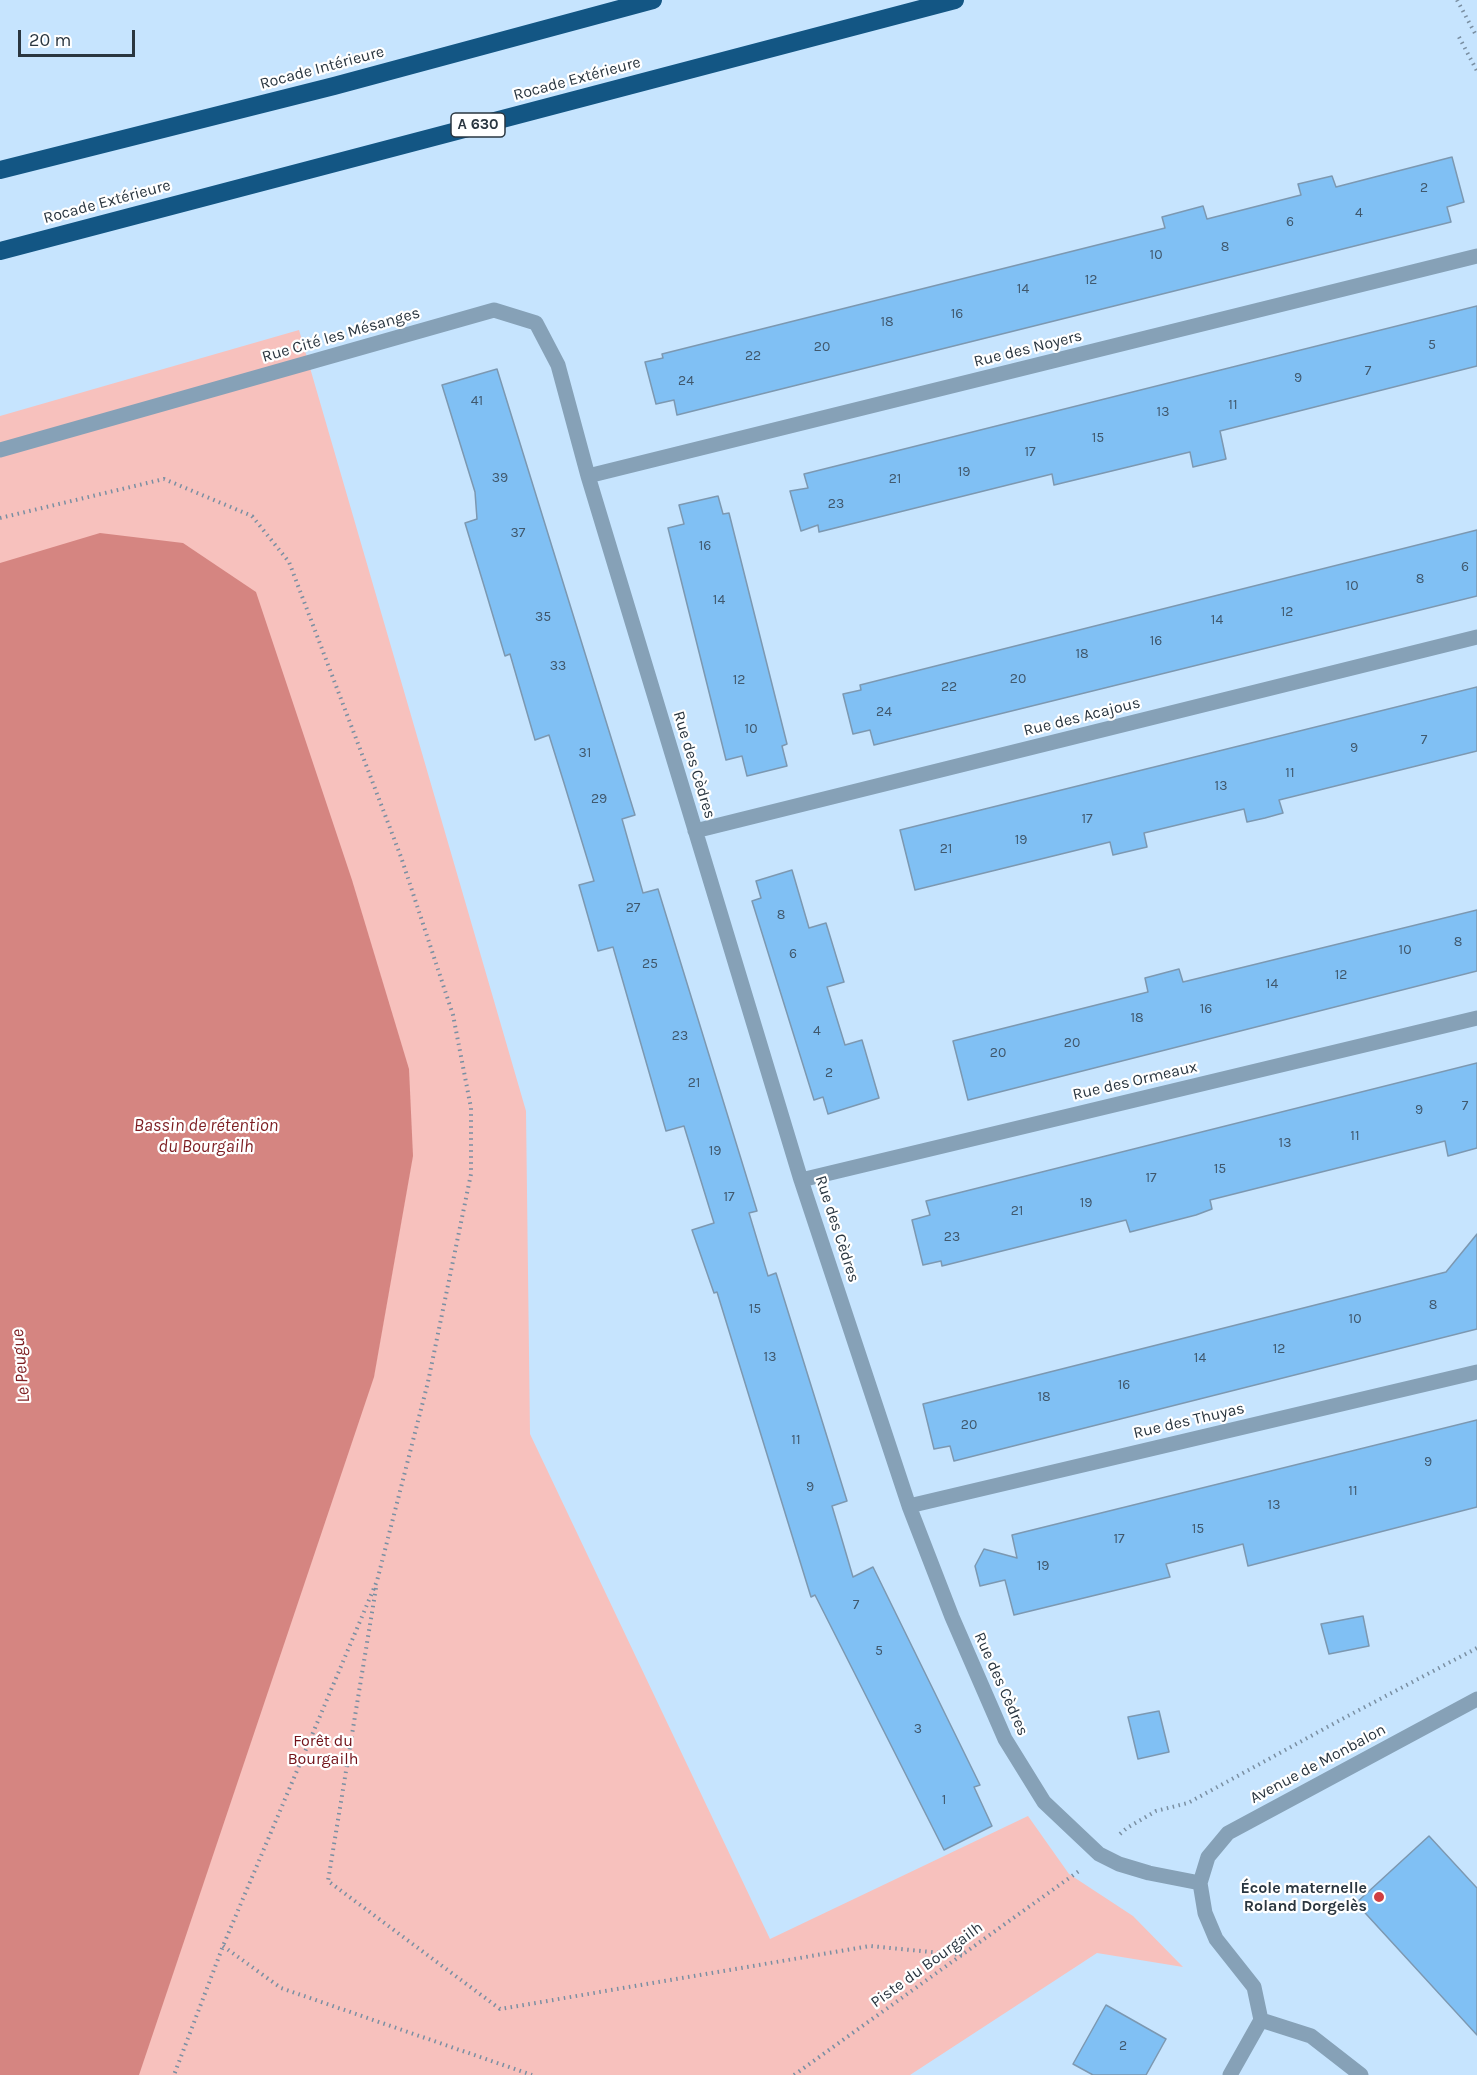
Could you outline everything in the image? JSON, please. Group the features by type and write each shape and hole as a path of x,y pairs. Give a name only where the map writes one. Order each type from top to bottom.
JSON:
{"highway":[{"name":"Rocade Intérieure","path":"0,170 334,86 653,0"},
{"name":"Rocade Extérieure","path":"0,250 955,0"}],"street":[{"name":"Rue des Noyers","path":"588,476 1477,256"},
{"name":"Rue Cité les Mésanges","path":"0,450 494,310 536,323 558,365 588,476"},
{"name":"Rue des Cèdres","path":"588,476 801,1180 909,1506 952,1617 1005,1739 1044,1802 1099,1854 1119,1864 1149,1873 1200,1883"},
{"name":"Rue des Acajous","path":"695,831 1477,638"},
{"name":"Rue des Ormeaux","path":"801,1180 1477,1018"},
{"name":"Rue des Thuyas","path":"909,1506 1477,1372"},
{"name":"Avenue de Monbalon","path":"1200,1883 1208,1857 1228,1833 1477,1699"},
{"path":"1200,1883 1205,1913 1216,1939 1254,1987 1261,2020 1230,2075"},
{"path":"1261,2020 1311,2036 1361,2075"}],"path":[{"path":"1458,1 1477,37"},
{"path":"1459,37 1477,71"},
{"path":"0,518 164,479 252,516 289,562 401,857 453,1015 471,1108 471,1174 428,1382 377,1581 328,1881 501,2009 870,1946 962,1955"},
{"path":"174,2075 223,1946 377,1581"},
{"name":"Piste du Bourgailh","path":"794,2075 1074,1875 1127,1828 1141,1819 1156,1811 1188,1803 1477,1648"},
{"path":"223,1946 281,1988 532,2075"}],"green space":[{"name":"Forêt du Bourgailh","path":"299,330 526,1111 530,1434 770,1939 1028,1816 1069,1874 1133,1916 1183,1967 1097,1953 910,2075 0,2075 0,416"}],"water":[{"name":"Bassin de rétention du Bourgailh","path":"100,533 183,543 256,592 352,880 409,1069 413,1156 374,1377 139,2075 0,2075 0,563"}],"building":[{"path":"1452,157 1464,202 1447,207 1451,222 677,415 674,400 656,404 645,362 663,358 662,354 1165,228 1162,217 1203,206 1207,219 1301,195 1298,184 1332,176 1336,187"},
{"path":"1477,306 1477,366 1220,431 1226,459 1193,467 1190,452 1054,485 1052,474 819,532 818,525 801,531 790,491 808,488 804,474"},
{"path":"497,369 635,815 622,819 643,893 658,889 757,1211 749,1213 768,1276 776,1273 847,1501 832,1506 853,1577 873,1567 980,1785 974,1787 992,1826 944,1850 815,1595 811,1597 717,1292 714,1293 692,1230 714,1223 684,1126 666,1131 613,947 598,951 579,885 594,881 549,735 535,740 510,654 505,656 465,523 477,519 475,492 442,385"},
{"path":"718,496 723,514 729,513 787,744 782,746 787,766 747,776 742,756 726,760 668,528 684,524 679,505"},
{"path":"1477,530 1477,596 874,745 870,730 853,734 843,694 861,690 860,685"},
{"path":"1477,687 1477,751 1279,800 1283,813 1265,818 1247,822 1244,809 1144,833 1147,847 1113,855 1110,842 915,890 900,830"},
{"path":"792,870 809,928 826,923 844,982 827,987 845,1045 862,1040 879,1098 828,1114 823,1097 814,1100 752,901 761,898 756,881"},
{"path":"1477,910 1477,971 968,1100 953,1041 1148,992 1145,978 1179,969 1183,982"},
{"path":"1477,1063 1477,1148 1448,1156 1445,1141 1210,1200 1212,1209 1130,1232 1126,1220 942,1266 941,1261 923,1265 912,1220 930,1215 926,1201"},
{"path":"1477,1234 1477,1329 954,1461 950,1446 934,1449 923,1404 1446,1272"},
{"path":"1477,1420 1477,1507 1248,1566 1243,1544 1166,1564 1170,1577 1014,1615 1005,1580 980,1586 975,1566 984,1549 1017,1558 1012,1535"},
{"path":"1363,1616 1369,1646 1329,1654 1321,1624"},
{"path":"1159,1711 1169,1752 1138,1759 1128,1717"},
{"path":"1429,1836 1477,1888 1477,2035 1356,1903"},
{"path":"1106,2005 1166,2039 1146,2075 1093,2075 1073,2064"}],"place":[{"name":"École maternelle Roland Dorgelès","path":"1379,1897"}],"water label":[{"name":"Le Peugue","path":"21,1366"}]}
